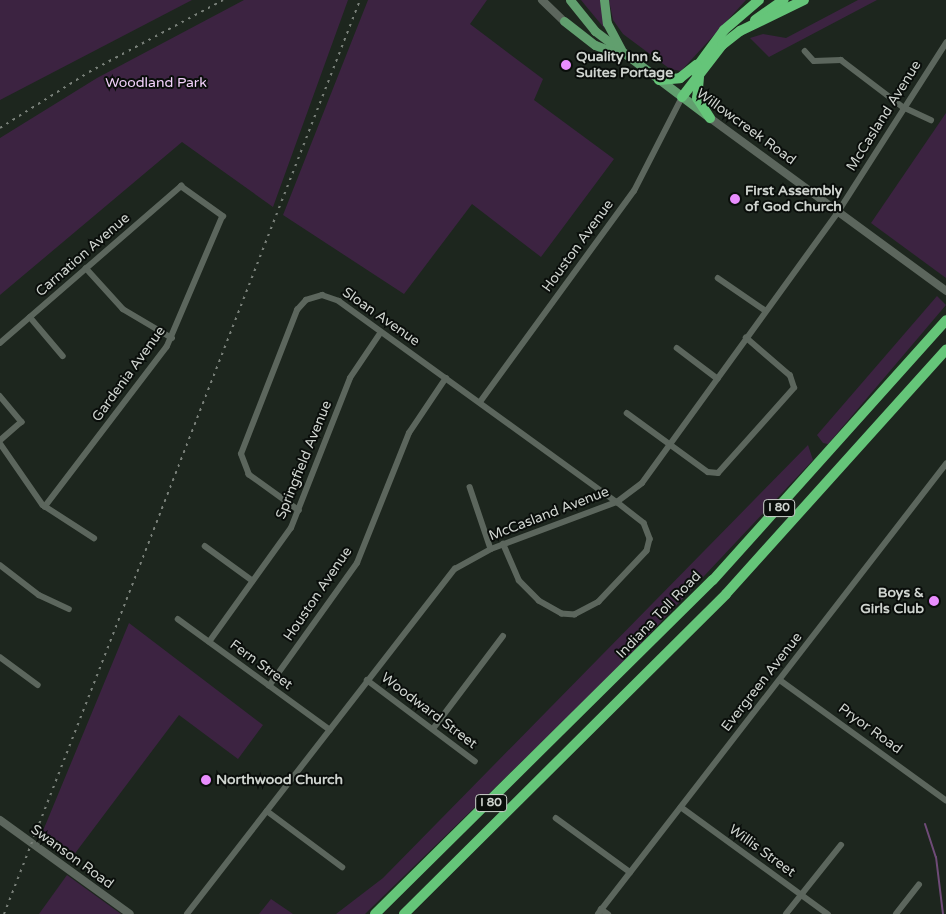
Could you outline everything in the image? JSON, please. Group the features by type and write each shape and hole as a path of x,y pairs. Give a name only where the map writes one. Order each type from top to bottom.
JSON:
{"highway":[{"path":"682,97 701,66 748,9 759,0"},
{"path":"748,9 774,0"},
{"path":"659,80 680,78 701,66 740,31 784,0"},
{"path":"740,31 804,0"},
{"path":"701,66 696,94 710,118"},
{"name":"Indiana Toll Road","path":"375,914 713,580 946,320"},
{"name":"I 80","path":"404,914 726,594 946,350"}],"main road":[{"path":"542,0 564,21 595,45 627,58"},
{"path":"570,0 595,31 627,58"},
{"path":"604,0 607,23 627,58"},
{"name":"Willowcreek Road","path":"627,58 946,291"},
{"name":"Swanson Road","path":"0,820 130,914"}],"street":[{"name":"McCasland Avenue","path":"187,914 455,569 491,548 617,502 642,483 838,212 946,43"},
{"path":"805,51 814,61 840,60 904,107 931,120"},
{"name":"Houston Avenue","path":"480,402 634,191 682,97"},
{"name":"Carnation Avenue","path":"0,343 181,186 223,216"},
{"name":"Gardenia Avenue","path":"45,507 172,338 223,216"},
{"path":"86,268 123,309 172,338"},
{"path":"718,278 766,311"},
{"name":"Sloan Avenue","path":"298,510 249,475 241,454 297,310 314,296 332,297 480,402 644,523 649,548 589,611 562,614 539,601 519,581 503,544"},
{"path":"30,317 63,356"},
{"name":"Springfield Avenue","path":"208,642 253,581 298,510 350,378 381,332"},
{"path":"627,413 708,472 718,473 792,393 790,376 746,338"},
{"path":"677,348 718,379"},
{"name":"Houston Avenue","path":"269,686 357,563 409,433 446,378"},
{"path":"0,396 22,422 0,442 45,507 94,538"},
{"name":"Evergreen Avenue","path":"599,912 946,464"},
{"path":"470,487 491,548"},
{"path":"205,546 253,581"},
{"path":"0,565 39,595 69,609"},
{"name":"Fern Street","path":"178,619 330,730"},
{"path":"432,729 503,636"},
{"path":"0,657 38,685"},
{"name":"Woodward Street","path":"367,680 475,761"},
{"name":"Pryor Road","path":"780,680 946,800"},
{"name":"Willis Street","path":"681,808 828,914"},
{"path":"267,810 342,867"},
{"path":"556,818 630,872"},
{"path":"786,914 840,845"},
{"path":"896,914 919,885"},
{"path":"599,912 608,914"}],"green space":[{"name":"Woodland Park","path":"0,0 192,0 0,100"},
{"path":"244,0 348,0 273,207 182,142 0,295 0,138 97,78"},
{"path":"368,0 487,0 470,24 543,79 534,100 614,159 541,257 472,204 404,294 283,215"},
{"path":"581,0 600,0 605,29 585,5"},
{"path":"609,0 746,0 681,71 670,69 623,34 613,20"},
{"path":"858,0 877,0 769,57 750,38 763,34 786,38"},
{"path":"946,113 946,278 871,223"},
{"path":"937,296 946,305 828,444 823,443 817,435"},
{"path":"808,445 813,460 612,674 365,914 336,914 383,878"},
{"path":"129,623 263,725 238,759 179,715 70,860 40,838"},
{"path":"67,875 121,914 39,914"},
{"path":"271,899 293,914 259,914"}],"waterway":[{"path":"925,824 936,857 943,914"}],"railway":[{"path":"0,128 89,72 223,0"},
{"path":"4,914 360,0"}],"place":[{"name":"Quality Inn & Suites Portage","path":"566,65"},
{"name":"First Assembly of God Church","path":"735,199"},
{"name":"Boys & Girls Club","path":"934,601"},
{"name":"Northwood Church","path":"206,780"}]}
